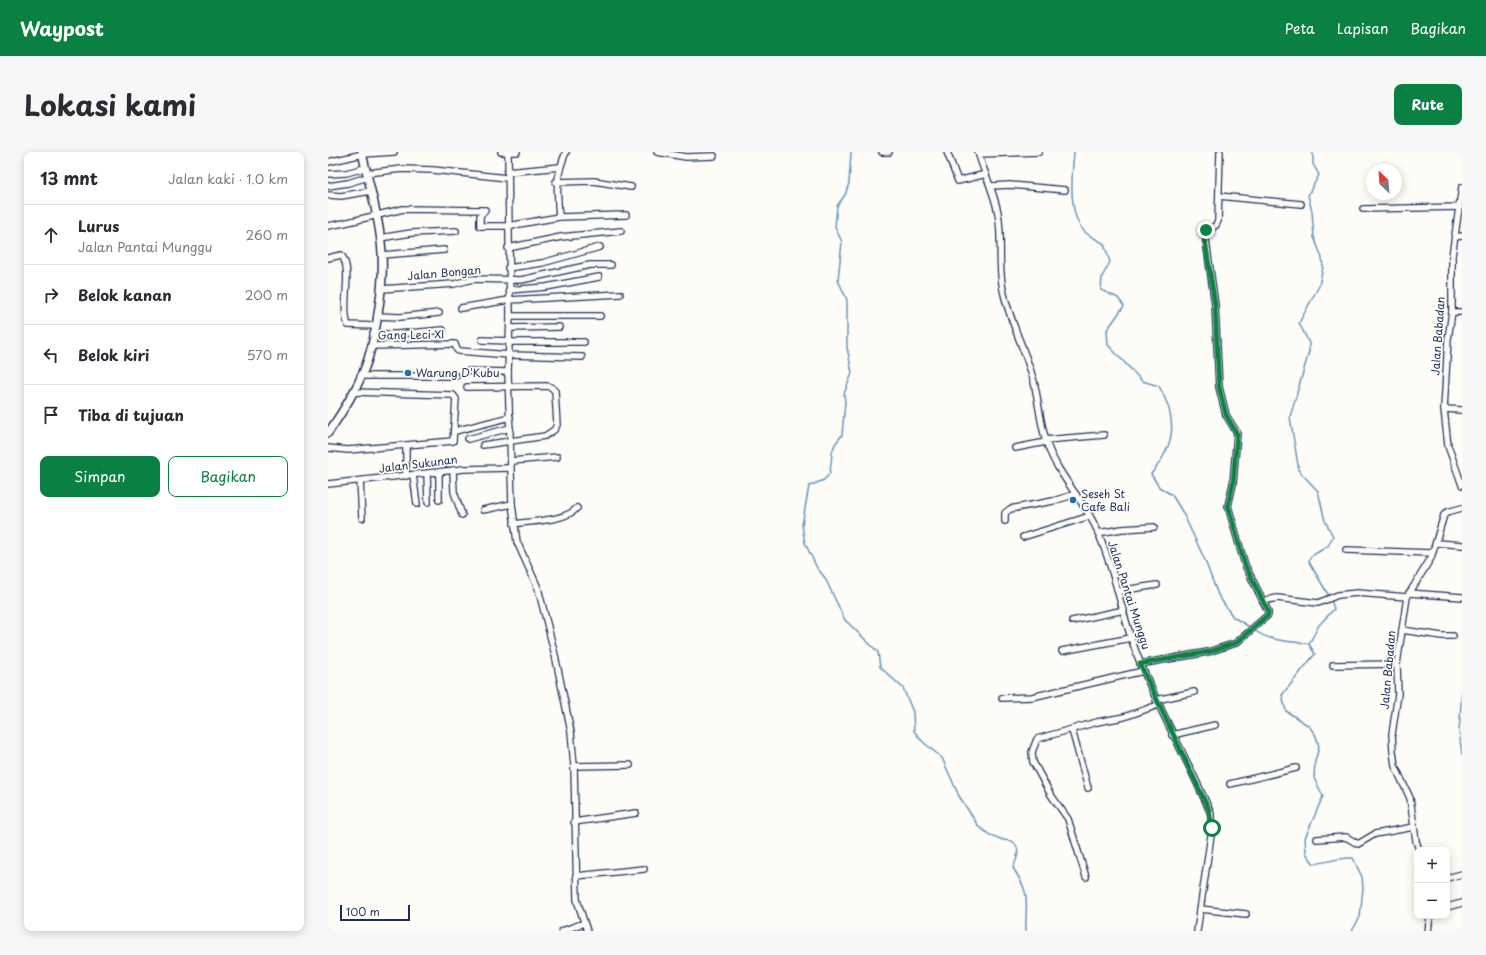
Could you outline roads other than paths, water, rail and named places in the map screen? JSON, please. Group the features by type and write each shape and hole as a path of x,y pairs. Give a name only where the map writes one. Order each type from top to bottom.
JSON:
{"street":[{"path":"328,162 362,153 394,152"},
{"path":"501,152 517,152"},
{"path":"508,152 508,268 510,316 510,355 508,372 512,461 510,468 514,524 517,542 538,588 555,655 571,732 574,766 574,822 577,900 587,931"},
{"path":"559,217 556,182 566,152"},
{"path":"656,152 686,157 714,156"},
{"path":"882,152 889,152"},
{"path":"947,152 958,181 986,174"},
{"path":"978,153 1039,152"},
{"path":"1140,664 1208,652 1236,643 1268,615 1245,565 1228,506 1233,484 1237,434 1226,415 1219,387 1215,305 1205,233 1216,225 1218,221 1220,152"},
{"path":"328,433 353,392 368,358 381,289 382,255 377,214 362,153"},
{"name":"Jalan Pantai Munggu","path":"978,153 991,186 998,211 1001,232 1001,276 1003,293 1032,375 1040,420 1046,441 1056,463 1090,516 1098,533 1118,591 1140,664 1211,818 1211,835 1197,931"},
{"path":"507,172 560,167"},
{"path":"328,174 346,172 367,173 402,169 433,170 507,178"},
{"path":"328,186 348,183 367,173"},
{"path":"556,182 594,181 631,187"},
{"path":"991,186 1010,184 1065,190"},
{"name":"Jalan Babadan","path":"1462,187 1451,276 1452,312 1448,339 1444,409 1448,446 1462,485"},
{"path":"328,195 341,196 371,190"},
{"path":"1219,196 1301,204"},
{"path":"1363,209 1460,207"},
{"path":"328,226 344,224 377,214 403,209 485,210 480,216 480,226 508,226 559,217 626,215"},
{"path":"380,238 411,233 456,231"},
{"path":"508,248 561,237 621,231"},
{"path":"1455,236 1462,236"},
{"path":"508,268 542,263 600,248"},
{"path":"382,255 444,250"},
{"path":"328,258 340,255 344,262 346,272 345,310 348,325 375,326"},
{"name":"Jalan Bongan","path":"381,289 454,284 473,279 522,280 590,264 611,265"},
{"path":"509,290 546,287 599,277"},
{"path":"461,308 509,300 620,294"},
{"path":"1452,312 1462,312"},
{"path":"377,316 400,317 438,313"},
{"path":"510,316 600,316"},
{"path":"510,328 559,327"},
{"path":"373,334 397,334 443,330"},
{"path":"482,340 510,342 584,342"},
{"name":"Gang Leci XI","path":"371,346 455,344 458,351 510,355"},
{"path":"510,355 582,357"},
{"path":"469,371 508,372"},
{"path":"360,376 379,378 456,376"},
{"path":"467,387 551,386 555,391 557,425 554,430 545,436 483,445"},
{"path":"328,448 348,450 451,442 455,431 456,399 453,395 353,392"},
{"path":"1444,409 1462,410"},
{"path":"455,431 510,417"},
{"path":"468,438 510,428"},
{"path":"1015,448 1046,441 1104,436"},
{"path":"406,445 406,476"},
{"path":"512,461 556,458"},
{"name":"Jalan Sukunan","path":"328,484 453,470 510,468"},
{"path":"453,470 454,492 462,515"},
{"path":"439,472 439,500"},
{"path":"427,474 428,502"},
{"path":"413,475 417,504"},
{"path":"360,481 362,518"},
{"path":"1005,521 1005,513 1010,509 1054,501 1076,494"},
{"path":"483,510 512,504"},
{"path":"514,524 564,516 574,512 577,508"},
{"name":"Jalan Babadan","path":"1418,847 1410,798 1395,766 1393,751 1392,734 1398,694 1397,664 1408,595 1424,570 1432,553 1444,515 1447,512 1462,508"},
{"path":"1023,537 1090,516"},
{"path":"1098,533 1122,529 1154,527"},
{"path":"1436,543 1462,545"},
{"path":"1346,550 1432,553"},
{"path":"1118,591 1157,585"},
{"path":"1262,601 1277,598 1318,603 1338,595 1357,593 1462,597"},
{"path":"1072,621 1124,610"},
{"path":"1402,630 1442,636 1453,636"},
{"path":"1062,651 1131,638"},
{"path":"1333,665 1397,664"},
{"path":"1002,698 1039,695 1143,671"},
{"path":"1086,877 1068,820 1051,795 1032,759 1032,752 1039,738 1097,722 1124,717 1157,703 1194,692"},
{"path":"1172,735 1215,725"},
{"path":"1072,730 1088,788"},
{"path":"574,766 630,765"},
{"path":"1230,784 1296,768"},
{"path":"574,822 636,813"},
{"path":"1317,839 1346,837 1358,844 1375,834 1414,827"},
{"path":"576,876 644,869"},
{"path":"1450,877 1462,874"},
{"path":"1450,906 1462,903"},
{"path":"1200,909 1246,914"},
{"path":"1428,931 1430,919"},
{"path":"562,931 584,923"}],"waterway":[{"path":"851,152 849,183 845,195 837,206 835,227 842,242 838,280 847,300 847,347 852,373 844,394 845,402 842,435 835,444 832,453 830,473 824,480 809,486 802,525 805,543 817,568 825,578 845,620 878,652 880,667 903,688 913,712 914,731 922,741 942,758 959,796 979,827 990,835 1003,840 1012,841 1017,847 1018,854 1013,868 1025,892 1026,931"},
{"path":"1074,152 1072,194 1076,217 1080,226 1086,233 1104,244 1110,262 1102,277 1101,290 1118,298 1124,306 1107,330 1108,345 1142,381 1159,386 1169,410 1172,432 1170,442 1159,463 1151,474 1159,487 1172,495 1183,513 1204,558 1218,595 1233,617 1248,626"},
{"path":"1313,152 1313,164 1319,175 1308,195 1312,212 1314,237 1322,258 1323,267 1319,286 1299,323 1309,343 1309,352 1290,417 1299,471 1318,491 1325,521 1333,536 1328,546 1310,557 1309,562 1329,596"},
{"path":"1309,644 1319,625 1334,609 1331,600"},
{"path":"1254,630 1273,639 1309,644 1315,654 1282,695 1286,711 1309,726 1316,736 1319,747 1315,761 1314,778 1323,796 1305,838 1306,853 1314,864 1353,858 1362,877 1363,888 1360,917 1352,931"},
{"path":"1462,691 1459,731 1462,754"}],"place":[{"name":"Warung D'Kubu","path":"408,373"},
{"name":"Seseh St Cafe Bali","path":"1073,500"}]}
